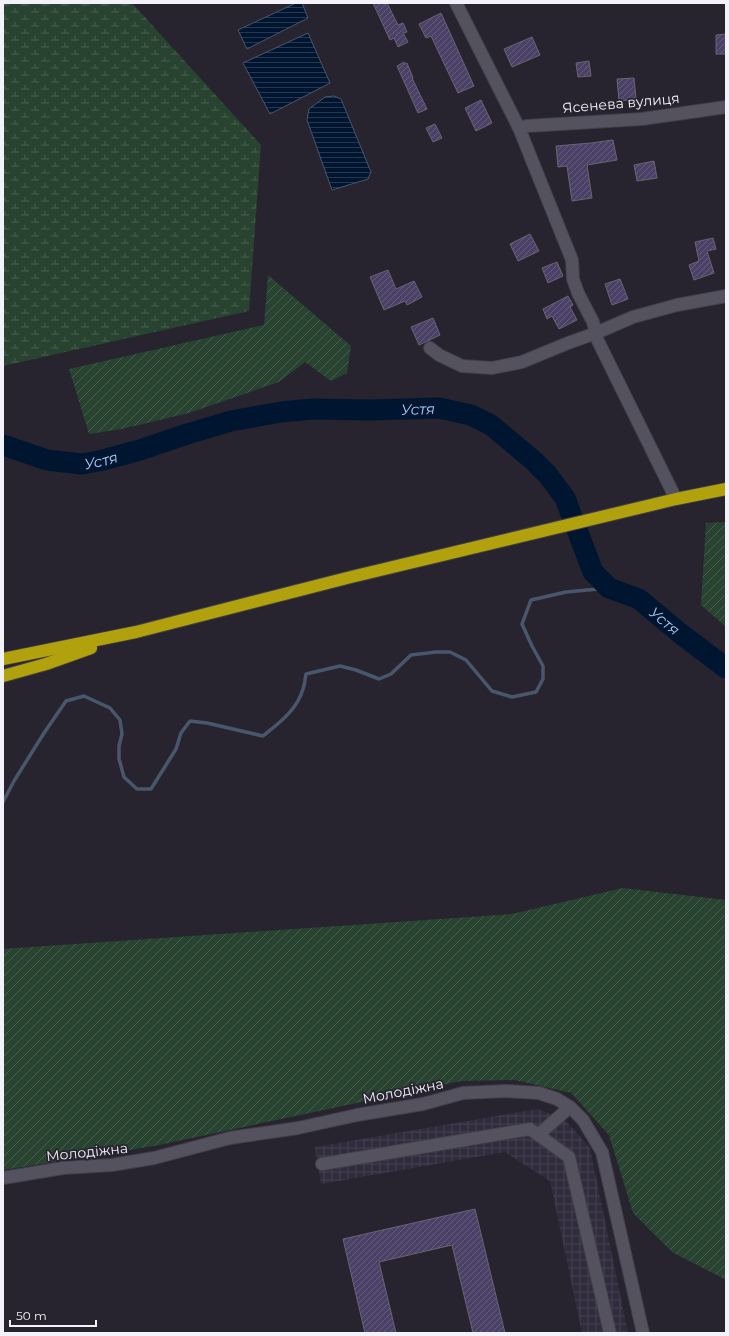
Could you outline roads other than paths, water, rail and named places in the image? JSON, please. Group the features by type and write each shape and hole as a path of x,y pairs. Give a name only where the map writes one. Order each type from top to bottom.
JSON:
{"highway":[{"path":"3,659 136,632 351,577 676,499 726,489"},
{"path":"3,676 46,664 136,632"}],"street":[{"path":"456,3 519,128 572,260 573,279 578,293 593,322 598,341 676,499"},
{"name":"Ясенева вулиця","path":"519,128 527,126 642,119 726,107"},
{"path":"430,348 438,355 462,366 492,368 522,362 633,317 726,296"},
{"name":"Молодіжна","path":"3,1178 63,1168 112,1165 154,1158 230,1138 298,1128 357,1115 423,1104 463,1093 506,1091 539,1093 557,1099 570,1107 583,1120 602,1152 644,1333"},
{"path":"538,1135 570,1107"},
{"path":"322,1164 530,1128 569,1156 610,1333"}],"water":[{"path":"296,3 302,3 308,18 247,49 238,30"},
{"path":"308,33 330,83 270,114 243,63"},
{"path":"334,96 341,99 371,172 368,179 332,190 307,120 309,109 325,97"}],"waterway":[{"name":"Устя","path":"3,445 47,460 82,464 140,450 231,421 281,412 313,409 370,410 439,408 471,415 491,425 534,461 547,474 565,498 593,572 609,588 639,599 681,634 726,668"},
{"path":"3,802 14,781 66,701 84,696 110,708 120,720 122,734 119,746 119,759 124,777 137,789 151,789 176,749 181,733 190,721 207,723 263,736 292,710 304,687 306,674 340,666 356,670 379,679 391,674 411,655 450,652 466,660 492,691 512,697 536,692 543,679 543,666 522,624 531,600 566,592 609,588"}]}
